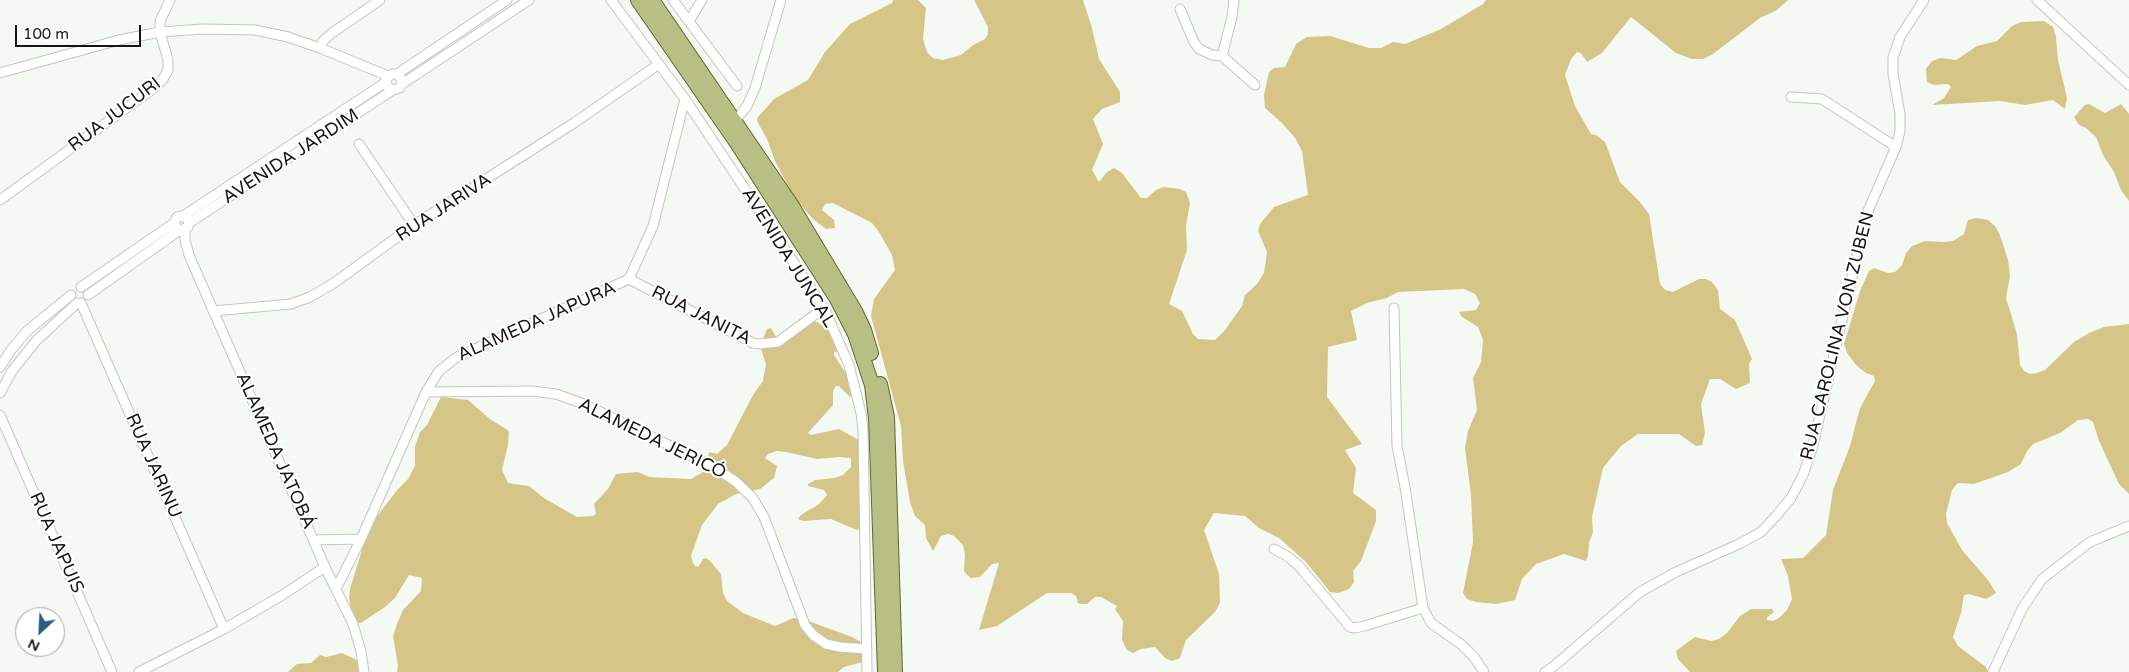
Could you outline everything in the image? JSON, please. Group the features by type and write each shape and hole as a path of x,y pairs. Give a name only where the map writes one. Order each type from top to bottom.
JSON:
{"main road":[{"path":"638,0 743,151 837,299 855,334 872,385 876,418 885,672"},
{"path":"652,0 792,206 856,311 864,330 887,418 895,672"}],"street":[{"path":"160,32 160,21 170,0"},
{"path":"320,48 327,37 380,0"},
{"name":"AVENIDA JARDIM","path":"88,295 182,227 189,220 183,216 507,0"},
{"path":"0,73 120,40 160,32 203,29 255,30 288,37 320,48 390,78 402,80 402,84 529,0"},
{"name":"AVENIDA JUNCAL","path":"611,0 685,99 824,308 849,365 861,413 867,672"},
{"path":"673,0 736,86"},
{"path":"689,21 702,0"},
{"path":"735,122 747,106 755,88 781,0"},
{"path":"1222,56 1234,0"},
{"name":"RUA CAROLINA VON ZUBEN","path":"1545,672 1640,592 1676,572 1739,544 1760,532 1791,498 1803,475 1812,448 1867,214 1896,147 1900,131 1900,114 1893,74 1893,58 1900,37 1924,0"},
{"path":"2037,0 2129,85"},
{"path":"1180,9 1199,49 1212,55 1222,56 1255,85"},
{"name":"RUA JUCURI","path":"0,200 154,88 163,79 168,70 168,60 160,32"},
{"name":"RUA JARIVA","path":"213,311 291,304 334,283 414,225 574,123 659,64"},
{"path":"390,78 387,86 393,90"},
{"name":"AVENIDA JARDIM","path":"81,287 182,227 393,90 400,88 402,84"},
{"path":"1791,96 1822,99 1853,121 1896,147"},
{"name":"ALAMEDA JAPURA","path":"336,589 361,539 426,392 439,370 457,357 629,279 652,226 685,99"},
{"path":"359,144 414,225"},
{"name":"ALAMEDA JATOBÁ","path":"182,227 189,256 325,567 353,624 361,651 364,672"},
{"name":"RUA JANITA","path":"629,279 753,343 778,342 824,308"},
{"path":"0,393 12,371 48,328 88,295 87,292 81,287 74,288 71,295 27,332 1,362 12,371"},
{"path":"71,295 79,303"},
{"name":"RUA JARINU","path":"79,303 224,629"},
{"path":"1394,308 1397,446 1405,487 1422,608 1431,623 1462,644 1484,672"},
{"name":"ALAMEDA JERICÓ","path":"426,392 522,391 556,394 584,404 712,466 735,481 752,497 764,517 805,625 813,635 826,644 867,649"},
{"name":"RUA JAPUIS","path":"0,415 112,672"},
{"path":"1993,672 2022,609 2042,579 2090,542 2129,526"},
{"path":"313,540 361,539"},
{"path":"1274,549 1300,566 1350,627 1364,626 1422,608"},
{"path":"139,672 224,629 281,596 325,567"}],"shaded area":[{"path":"893,0 918,0 926,8 923,39 927,52 933,58 943,60 961,55 973,45 985,39 988,34 988,27 974,0 1083,0 1099,59 1120,92 1120,102 1102,109 1093,119 1103,144 1092,170 1099,182 1107,172 1114,168 1122,173 1141,198 1147,198 1163,187 1180,189 1186,192 1190,203 1186,226 1187,250 1169,304 1182,311 1193,334 1198,339 1215,340 1225,330 1242,306 1245,295 1257,284 1264,273 1267,252 1258,231 1260,224 1274,207 1308,195 1302,151 1295,138 1265,108 1264,95 1269,72 1274,68 1285,67 1296,44 1307,37 1330,36 1369,48 1381,48 1393,42 1405,44 1441,29 1483,4 1486,0 1788,0 1777,10 1760,18 1713,54 1703,59 1692,59 1676,53 1631,17 1602,53 1587,62 1581,53 1577,52 1571,59 1565,75 1575,106 1591,134 1596,135 1605,142 1620,182 1649,214 1660,284 1665,290 1673,292 1699,279 1706,279 1712,282 1718,290 1720,309 1735,320 1752,359 1749,364 1750,383 1736,389 1720,379 1710,379 1701,404 1705,433 1702,445 1696,446 1679,434 1638,434 1621,446 1603,468 1592,517 1593,532 1586,561 1564,554 1536,564 1522,579 1515,600 1496,604 1476,602 1467,599 1463,593 1473,542 1471,495 1465,448 1468,431 1477,410 1473,378 1481,362 1483,340 1478,327 1462,317 1459,312 1476,310 1480,303 1475,294 1464,289 1398,292 1351,311 1357,340 1328,347 1327,397 1362,444 1345,450 1356,468 1353,493 1376,510 1376,521 1361,561 1353,571 1354,582 1349,589 1338,593 1330,592 1306,562 1279,538 1259,528 1245,516 1214,513 1204,530 1219,574 1220,603 1215,612 1186,640 1180,658 1172,661 1165,658 1155,647 1141,649 1133,653 1127,650 1122,640 1123,621 1115,609 1117,606 1101,597 1095,597 1087,604 1081,604 1078,603 1076,596 1071,593 1047,593 997,626 979,630 999,563 992,564 980,577 971,578 964,571 965,555 963,545 954,536 948,534 941,536 933,551 926,538 925,525 915,516 910,502 903,461 901,426 871,316 874,299 895,270 892,255 872,223 833,203 825,204 822,210 834,220 835,228 826,229 813,219 793,196 775,161 757,118 774,99 808,80 825,52 850,24 892,3"},
{"path":"2044,21 2053,27 2056,37 2058,60 2067,98 2065,109 2053,100 2025,105 2000,101 1932,105 1944,98 1951,87 1948,84 1934,85 1927,82 1926,69 1932,61 1941,58 1956,60 1977,46 1997,41 2012,26 2021,22"},
{"path":"2089,104 2105,113 2121,104 2129,114 2129,201 2121,190 2096,137 2086,128 2079,125 2074,117 2085,105"},
{"path":"1976,218 1988,220 1995,226 2008,260 2010,276 2006,298 2017,334 2020,365 2024,371 2030,374 2045,370 2074,342 2089,333 2104,327 2129,324 2129,494 2119,484 2099,441 2093,422 2088,419 2078,420 2060,433 2033,444 2027,451 2021,464 2008,472 1974,484 1958,483 1952,490 1946,514 1947,523 1962,550 1988,580 1996,593 1986,599 1969,594 1964,595 1961,613 1953,637 1958,646 1986,667 1988,672 1690,672 1678,659 1676,651 1695,637 1711,641 1719,639 1727,633 1740,616 1751,609 1772,609 1774,612 1767,617 1767,620 1773,621 1787,610 1792,599 1788,576 1781,559 1803,558 1826,535 1833,490 1850,446 1860,408 1875,381 1874,376 1866,373 1856,365 1847,353 1844,344 1860,291 1869,271 1874,268 1888,273 1895,272 1902,265 1906,253 1912,246 1925,241 1953,241 1964,234 1968,220"},
{"path":"808,321 817,322 828,329 838,344 839,351 834,352 834,355 851,381 852,394 850,397 839,386 836,386 833,391 833,405 808,433 811,435 839,429 862,444 864,527 857,530 831,519 803,521 798,519 801,515 819,504 827,495 824,490 808,486 808,484 815,480 843,475 851,467 851,458 817,459 777,451 768,454 765,458 777,466 774,478 760,489 736,494 718,504 702,525 691,556 696,567 699,566 703,559 706,558 710,561 721,574 723,593 727,601 743,613 775,626 793,618 803,619 852,637 861,642 867,650 863,662 844,667 838,672 397,672 398,666 393,636 403,610 421,591 422,578 409,575 395,598 385,607 361,623 358,623 351,609 349,598 362,550 361,537 408,479 415,466 415,447 420,432 427,425 441,397 468,400 490,419 509,431 502,470 508,483 529,486 544,498 577,517 593,516 596,514 594,504 608,489 616,474 638,472 649,477 691,479 703,472 709,452 717,454 727,445 753,395 763,381 766,364 760,346 767,329 771,328 779,339"},
{"path":"342,653 357,660 365,672 288,672 297,664 311,663 320,655 326,657"}]}
